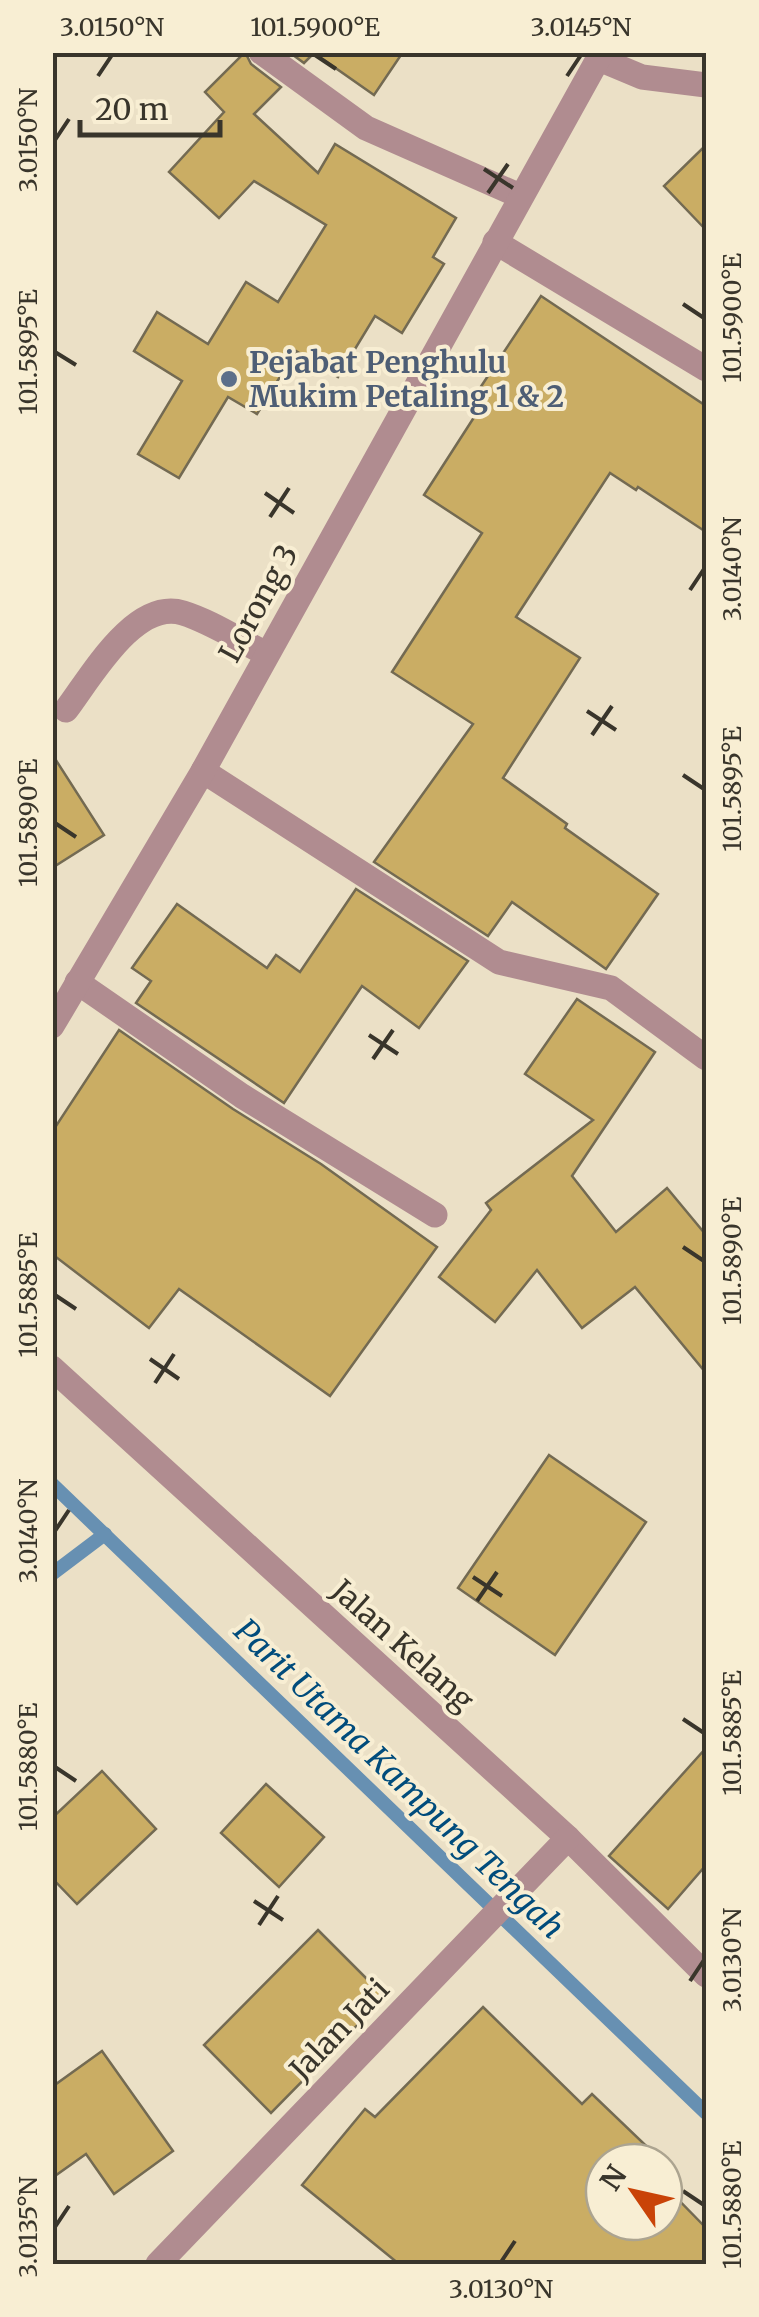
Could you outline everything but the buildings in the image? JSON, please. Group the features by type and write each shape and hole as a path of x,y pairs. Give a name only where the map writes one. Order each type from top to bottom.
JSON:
{"street":[{"path":"260,52 366,128 520,196"},
{"path":"600,56 642,76 706,85"},
{"name":"Lorong 3","path":"52,1026 203,771 600,56"},
{"path":"494,242 706,369"},
{"path":"66,710 122,637 152,613 184,613 267,654"},
{"path":"203,771 499,962 611,988 706,1058"},
{"path":"78,982 242,1096 435,1216"},
{"name":"Jalan Kelang","path":"52,1368 568,1838 706,1975"},
{"name":"Jalan Jati","path":"158,2264 568,1838"}],"waterway":[{"name":"Parit Utama Kampung Tengah","path":"52,1484 706,2113"},
{"path":"52,1574 105,1534"}],"place":[{"name":"Pejabat Penghulu Mukim Petaling 1 & 2","path":"229,379"}]}
